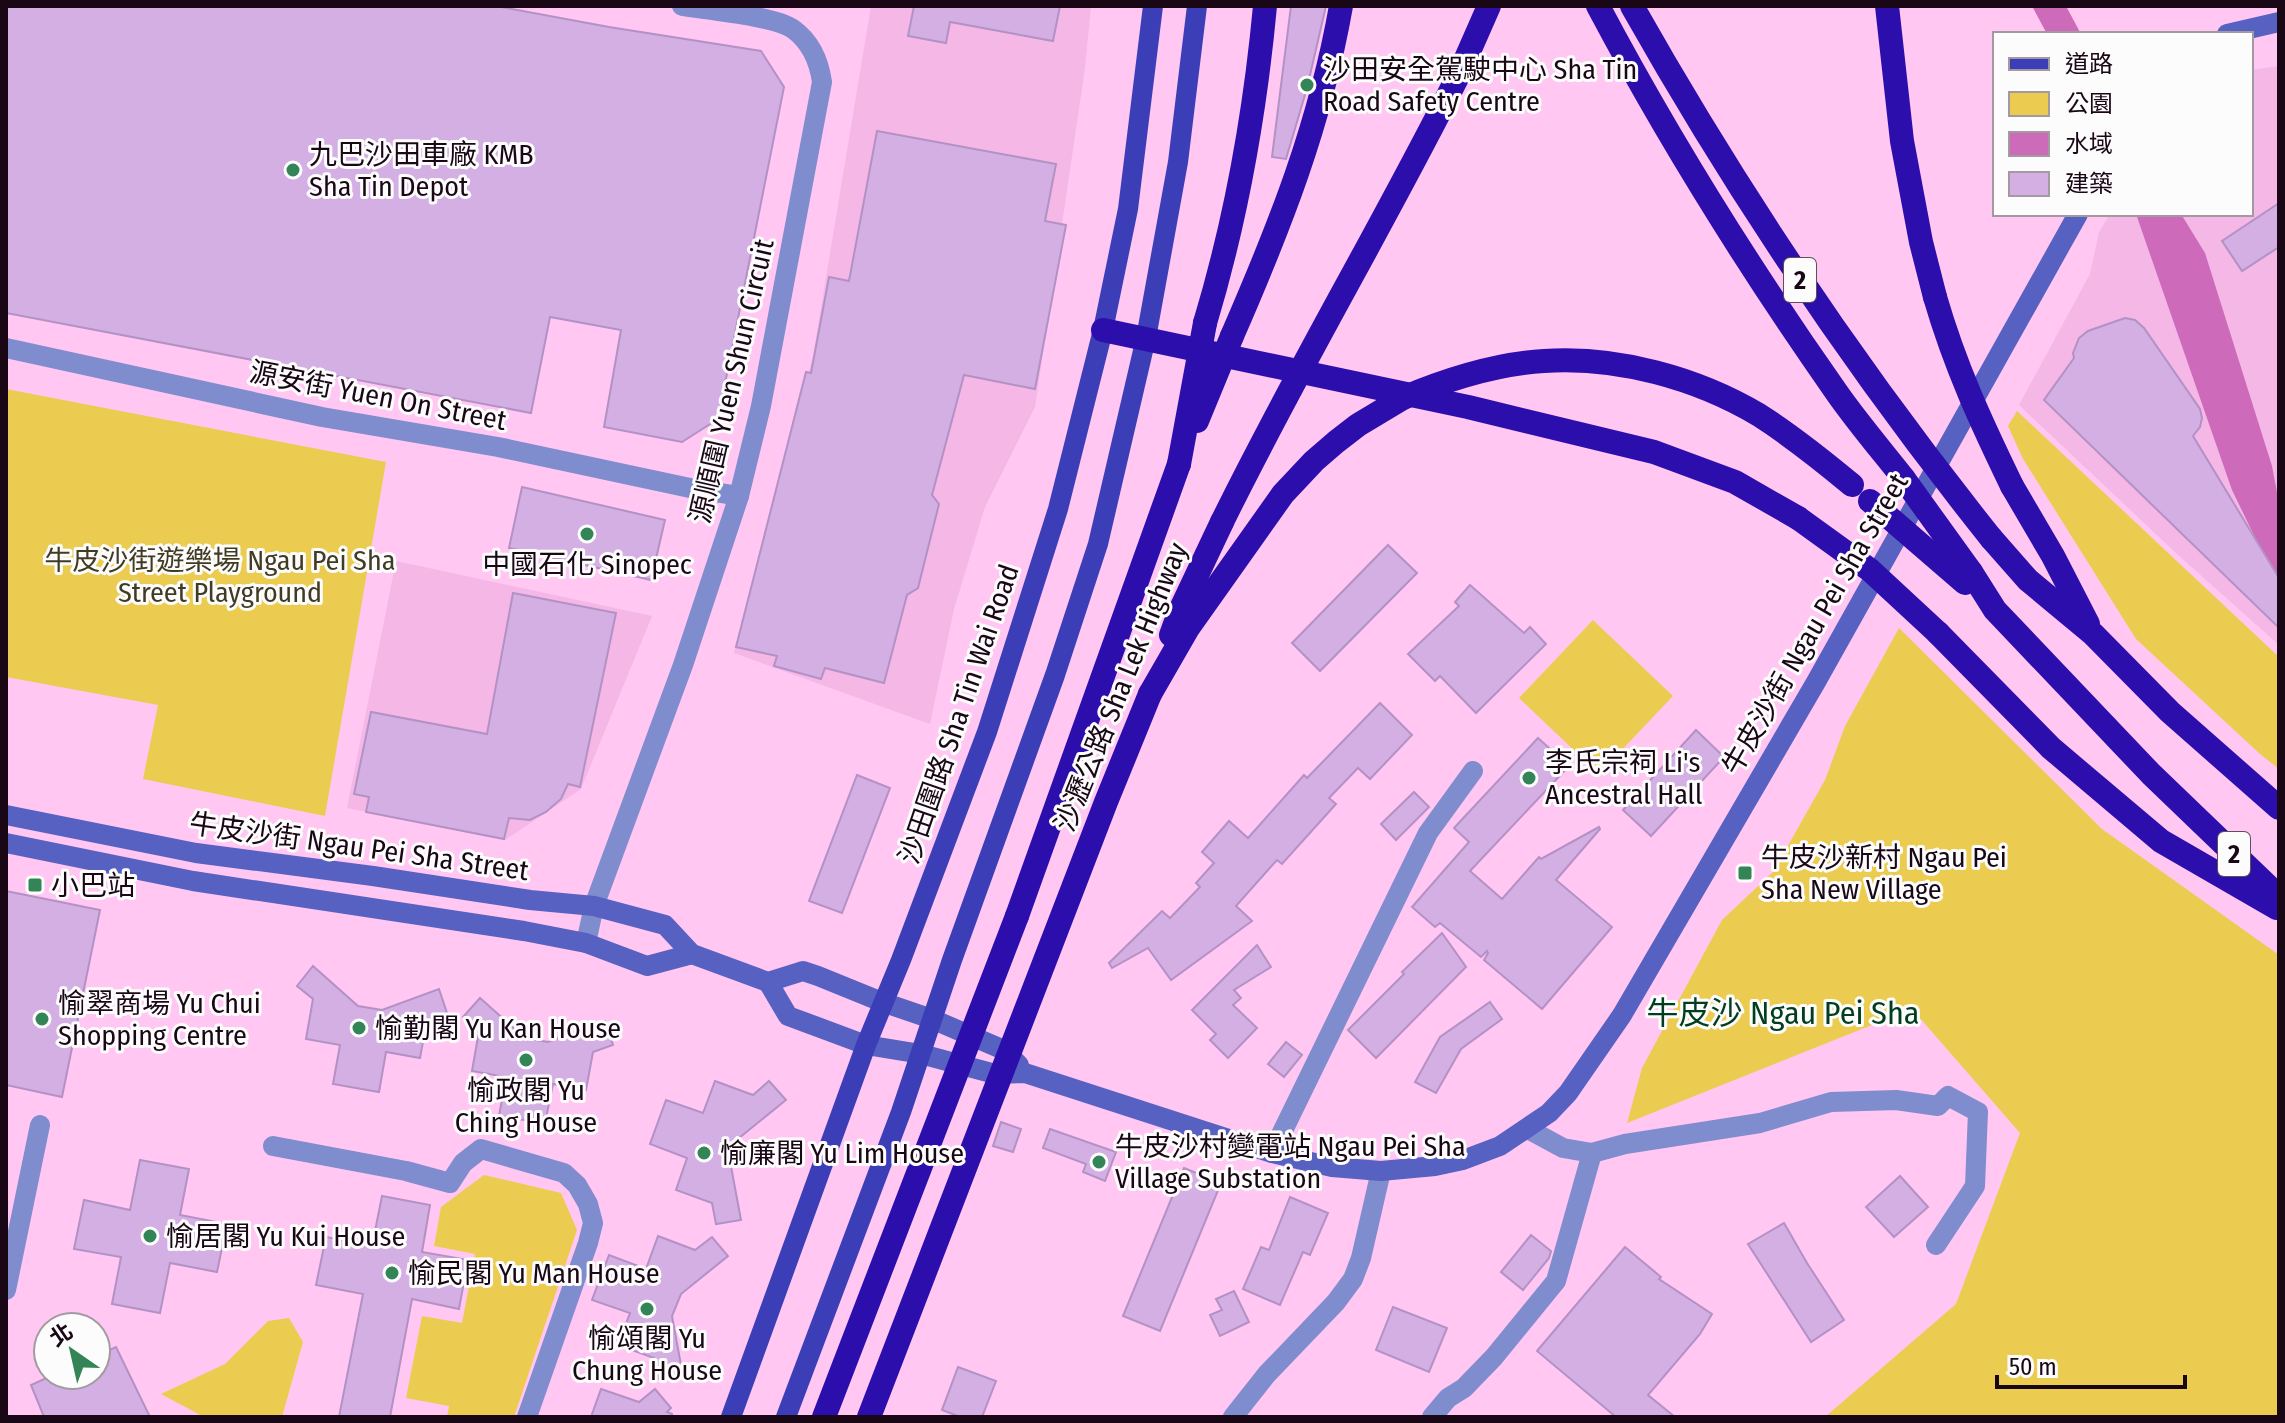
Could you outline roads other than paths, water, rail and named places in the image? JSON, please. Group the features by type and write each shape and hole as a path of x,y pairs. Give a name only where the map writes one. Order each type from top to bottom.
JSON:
{"highway":[{"path":"1179,464 1205,323 1243,174 1265,6"},
{"name":"沙瀝公路 Sha Lek Highway","path":"824,1417 1017,916 1179,464 1292,191 1326,78 1341,6"},
{"name":"沙瀝公路 Sha Lek Highway","path":"869,1417 1179,613 1299,372 1418,156 1489,6"},
{"name":"2","path":"1598,6 1630,67 1709,198 1791,326 1851,412 1904,479 1968,578 2151,774 2279,897"},
{"name":"2","path":"1632,6 1715,150 1821,312 1991,538 2028,580 2093,634 2170,712 2279,808"},
{"path":"1887,6 1902,141 1921,242 1956,364 2012,486 2093,634"},
{"path":"1103,330 1468,407 1654,452 1735,482 1798,518 1870,570 1938,633 2051,748 2161,841 2279,909"},
{"path":"1150,694 1188,628 1254,532 1314,461 1358,425 1403,398 1468,374 1519,364 1571,361 1624,366 1682,381 1735,402 1781,429 1968,578"}],"main road":[{"name":"沙田圍路 Sha Tin Wai Road","path":"731,1417 882,1002 987,732 1058,509 1103,330 1128,209 1153,6"},
{"path":"786,1417 921,1054 1093,560 1146,338 1178,162 1197,6"}],"street":[{"name":"源順圍 Yuen Shun Circuit","path":"586,943 594,906 683,665 739,496 761,406 822,82 819,63 808,43 792,28 773,21 682,6"},
{"path":"2236,32 2279,22"},
{"name":"牛皮沙街 Ngau Pei Sha Street","path":"768,982 788,1016 866,1045 921,1054 995,1074 1025,1073 1272,1153 1332,1167 1381,1171 1435,1166 1463,1160 1500,1146 1549,1113 1568,1093 1622,1015 1816,682 2077,216"},
{"name":"源安街 Yuen On Street","path":"6,348 322,417 498,447 739,496"},
{"path":"1272,1153 1428,833 1473,771"},
{"name":"牛皮沙街 Ngau Pei Sha Street","path":"6,815 196,853 530,900 594,906 665,925 692,954 768,982 803,971 932,1019 1004,1050 1025,1073"},
{"name":"牛皮沙街 Ngau Pei Sha Street","path":"6,843 193,881 524,931 586,943 647,966 692,954"},
{"path":"1528,1129 1563,1148 1592,1153 1625,1144 1760,1123 1831,1102 1896,1100 1938,1106 1948,1096 1978,1112 1975,1186 1936,1245"},
{"path":"6,1290 40,1125"},
{"path":"273,1146 406,1171 450,1183 463,1163 481,1149 564,1173 577,1185 588,1204 593,1223 527,1417"},
{"path":"1432,1417 1448,1398 1464,1388 1494,1357 1556,1281 1592,1153"},
{"path":"1233,1417 1267,1374 1336,1302 1353,1279 1361,1258 1381,1171"}],"water":[{"path":"2032,6 2066,6 2080,32 2046,32"},
{"path":"2137,216 2182,216 2205,253 2272,466 2279,503 2279,587 2232,490"}],"place":[{"name":"沙田安全駕駛中心 Sha Tin Road Safety Centre","path":"1307,85"},
{"name":"九巴沙田車廠 KMB Sha Tin Depot","path":"293,170"},
{"name":"中國石化 Sinopec","path":"587,534"},
{"name":"李氏宗祠 Li's Ancestral Hall","path":"1529,778"},
{"name":"牛皮沙新村 Ngau Pei Sha New Village","path":"1745,873"},
{"name":"小巴站","path":"35,885"},
{"name":"愉翠商場 Yu Chui Shopping Centre","path":"42,1019"},
{"name":"愉勤閣 Yu Kan House","path":"359,1028"},
{"name":"愉政閣 Yu Ching House","path":"526,1060"},
{"name":"愉廉閣 Yu Lim House","path":"704,1153"},
{"name":"牛皮沙村變電站 Ngau Pei Sha Village Substation","path":"1099,1162"},
{"name":"愉居閣 Yu Kui House","path":"150,1236"},
{"name":"愉民閣 Yu Man House","path":"392,1273"},
{"name":"愉頌閣 Yu Chung House","path":"647,1309"}],"district":[{"name":"牛皮沙 Ngau Pei Sha","path":"1783,1013"}],"park label":[{"name":"牛皮沙街遊樂場 Ngau Pei Sha Street Playground","path":"220,576"}]}
